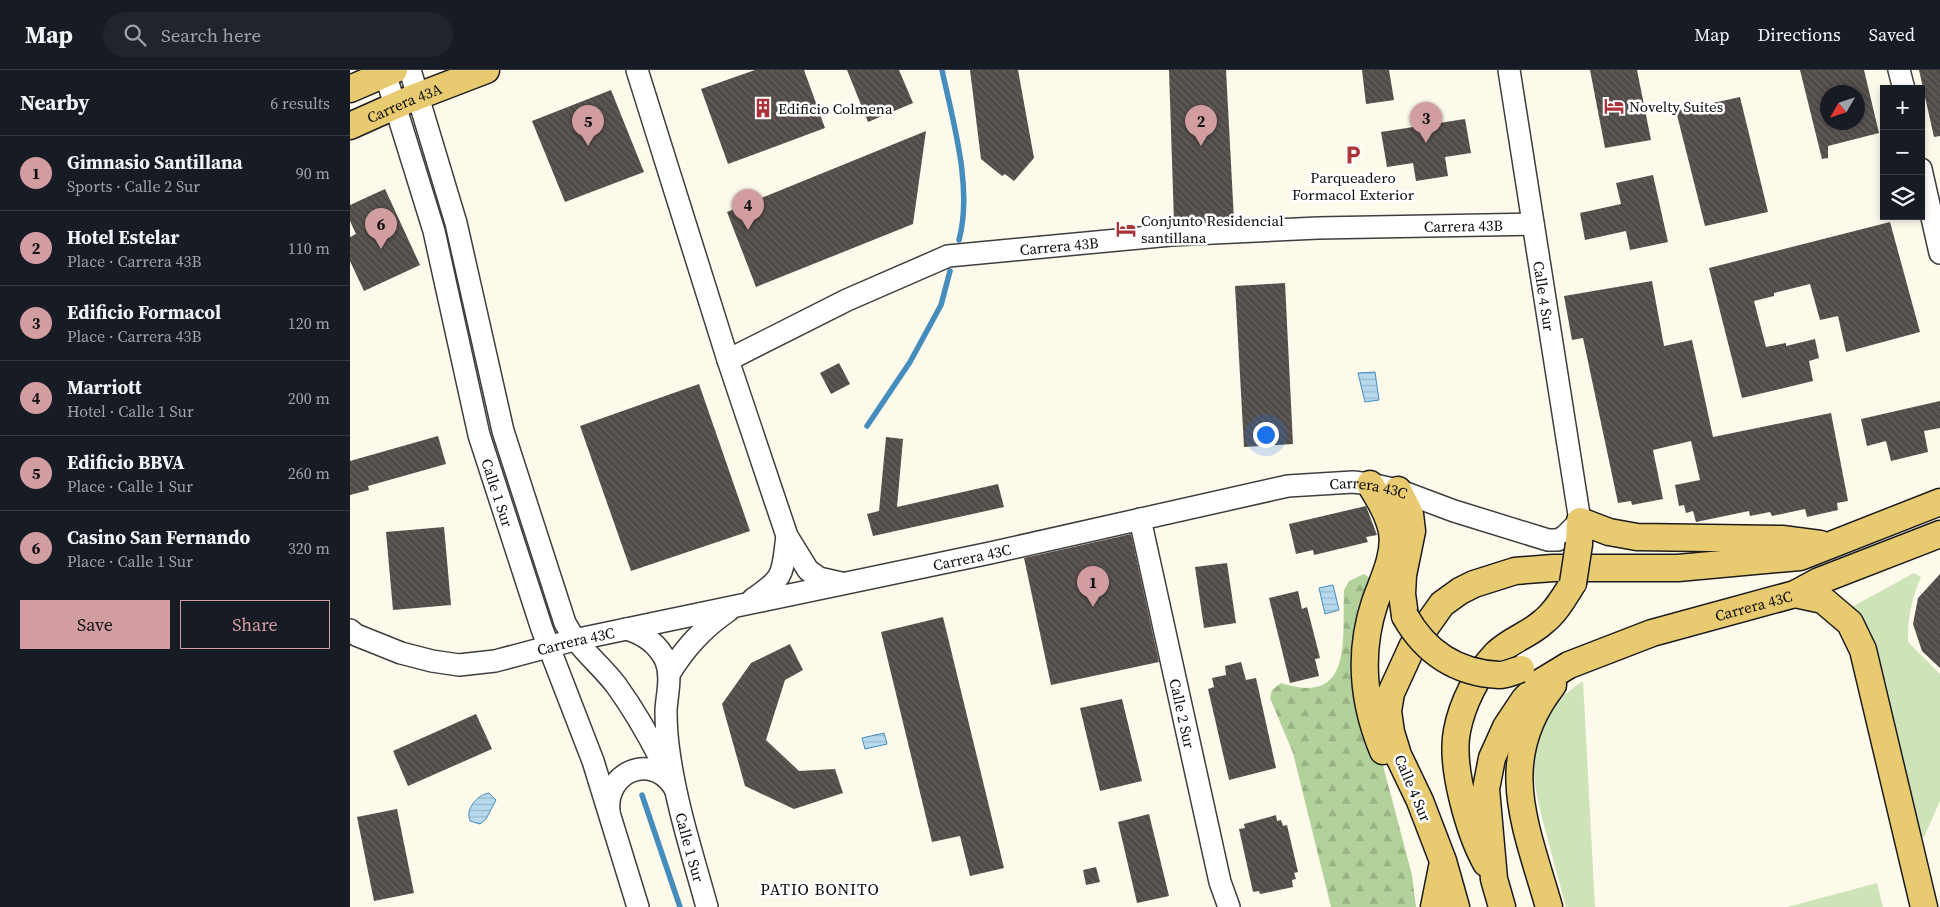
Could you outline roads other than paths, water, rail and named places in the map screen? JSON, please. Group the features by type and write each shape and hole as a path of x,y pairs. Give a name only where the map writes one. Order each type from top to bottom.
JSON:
{"main road":[{"name":"Carrera 43A","path":"350,126 406,101 486,70"},
{"path":"350,89 387,71"},
{"path":"1370,484 1385,511 1392,534 1389,560 1374,605 1368,633 1364,674 1366,703 1386,758 1397,777 1420,801"},
{"path":"1398,490 1410,514 1412,532 1403,575 1402,594 1405,616 1415,635 1435,654 1452,665 1500,675 1521,669 1613,633 1682,610 1819,581"},
{"path":"1502,907 1494,879 1474,840 1456,760 1456,732 1477,678 1495,655 1509,643 1543,623 1561,604 1572,583 1580,533 1609,532 1637,537 1782,539 1830,546 1940,502"},
{"name":"Carrera 43C","path":"1494,879 1486,789 1492,758 1506,726 1524,700 1542,682 1569,664 1652,634 1795,594 1819,581 1940,534"},
{"name":"Calle 4 Sur","path":"1456,907 1443,861 1420,801 1398,755 1391,732 1388,711 1392,693 1412,645 1442,604 1460,591 1488,578 1515,571 1552,568 1678,568 1800,556 1830,546"},
{"path":"1795,594 1823,600 1850,623 1863,650 1924,907"},
{"path":"1549,907 1522,812 1519,764 1521,747 1526,732 1548,691 1569,664"},
{"path":"1434,907 1443,861"}],"street":[{"name":"Calle 1 Sur","path":"410,70 406,101 479,436 549,646 592,761 638,907"},
{"name":"Calle 1 Sur","path":"637,70 728,360 786,536 808,570 819,578 843,583"},
{"name":"Calle 4 Sur","path":"1509,70 1580,533"},
{"path":"1899,70 1903,85"},
{"name":"Calle 1 Sur","path":"387,71 406,101 456,223 503,431 565,623 574,640 620,691 649,734 676,789"},
{"path":"1922,175 1940,253"},
{"name":"Carrera 43B","path":"728,360 847,300 948,256 1172,235 1318,228 1533,224"},
{"name":"Carrera 43C","path":"353,632 401,653 432,661 458,665 495,661 574,640 990,554 1288,486 1353,482 1370,484 1398,490 1454,511 1548,540 1558,540 1565,536 1580,533"},
{"name":"Calle 2 Sur","path":"1140,519 1220,882 1229,907"},
{"name":"Calle 1 Sur","path":"669,674 681,654 696,636 774,585 782,574 786,536"},
{"name":"Calle 1 Sur","path":"626,629 639,632 659,649 669,674 666,712 669,751 703,904"},
{"path":"609,816 608,800 612,786 623,774 637,769 653,769 666,776 676,789"}],"water":[{"path":"1375,372 1379,400 1365,402 1358,373"},
{"path":"1333,585 1339,610 1325,614 1319,588"},
{"path":"884,733 887,744 865,749 862,738"},
{"path":"489,793 496,800 486,819 480,824 470,821 469,812 473,803"}],"waterway":[{"path":"942,70 956,133 963,177 963,220 959,240"},
{"path":"867,426 910,362 941,305 950,271"},
{"path":"642,795 680,907"}],"place":[{"name":"Novelty Suites","path":"1614,106"},
{"name":"Edificio Colmena","path":"763,108"},
{"name":"Edificio Formacol","path":"1426,143"},
{"name":"Edificio BBVA","path":"588,146"},
{"name":"Hotel Estelar","path":"1201,146"},
{"name":"Parqueadero Formacol Exterior","path":"1353,155"},
{"name":"Conjunto Residencial santillana","path":"1126,229"},
{"name":"Marriott","path":"748,230"},
{"name":"Casino San Fernando","path":"381,249"},
{"name":"Gimnasio Santillana","path":"1093,607"}],"district":[{"name":"PATIO BONITO","path":"820,889"}]}
